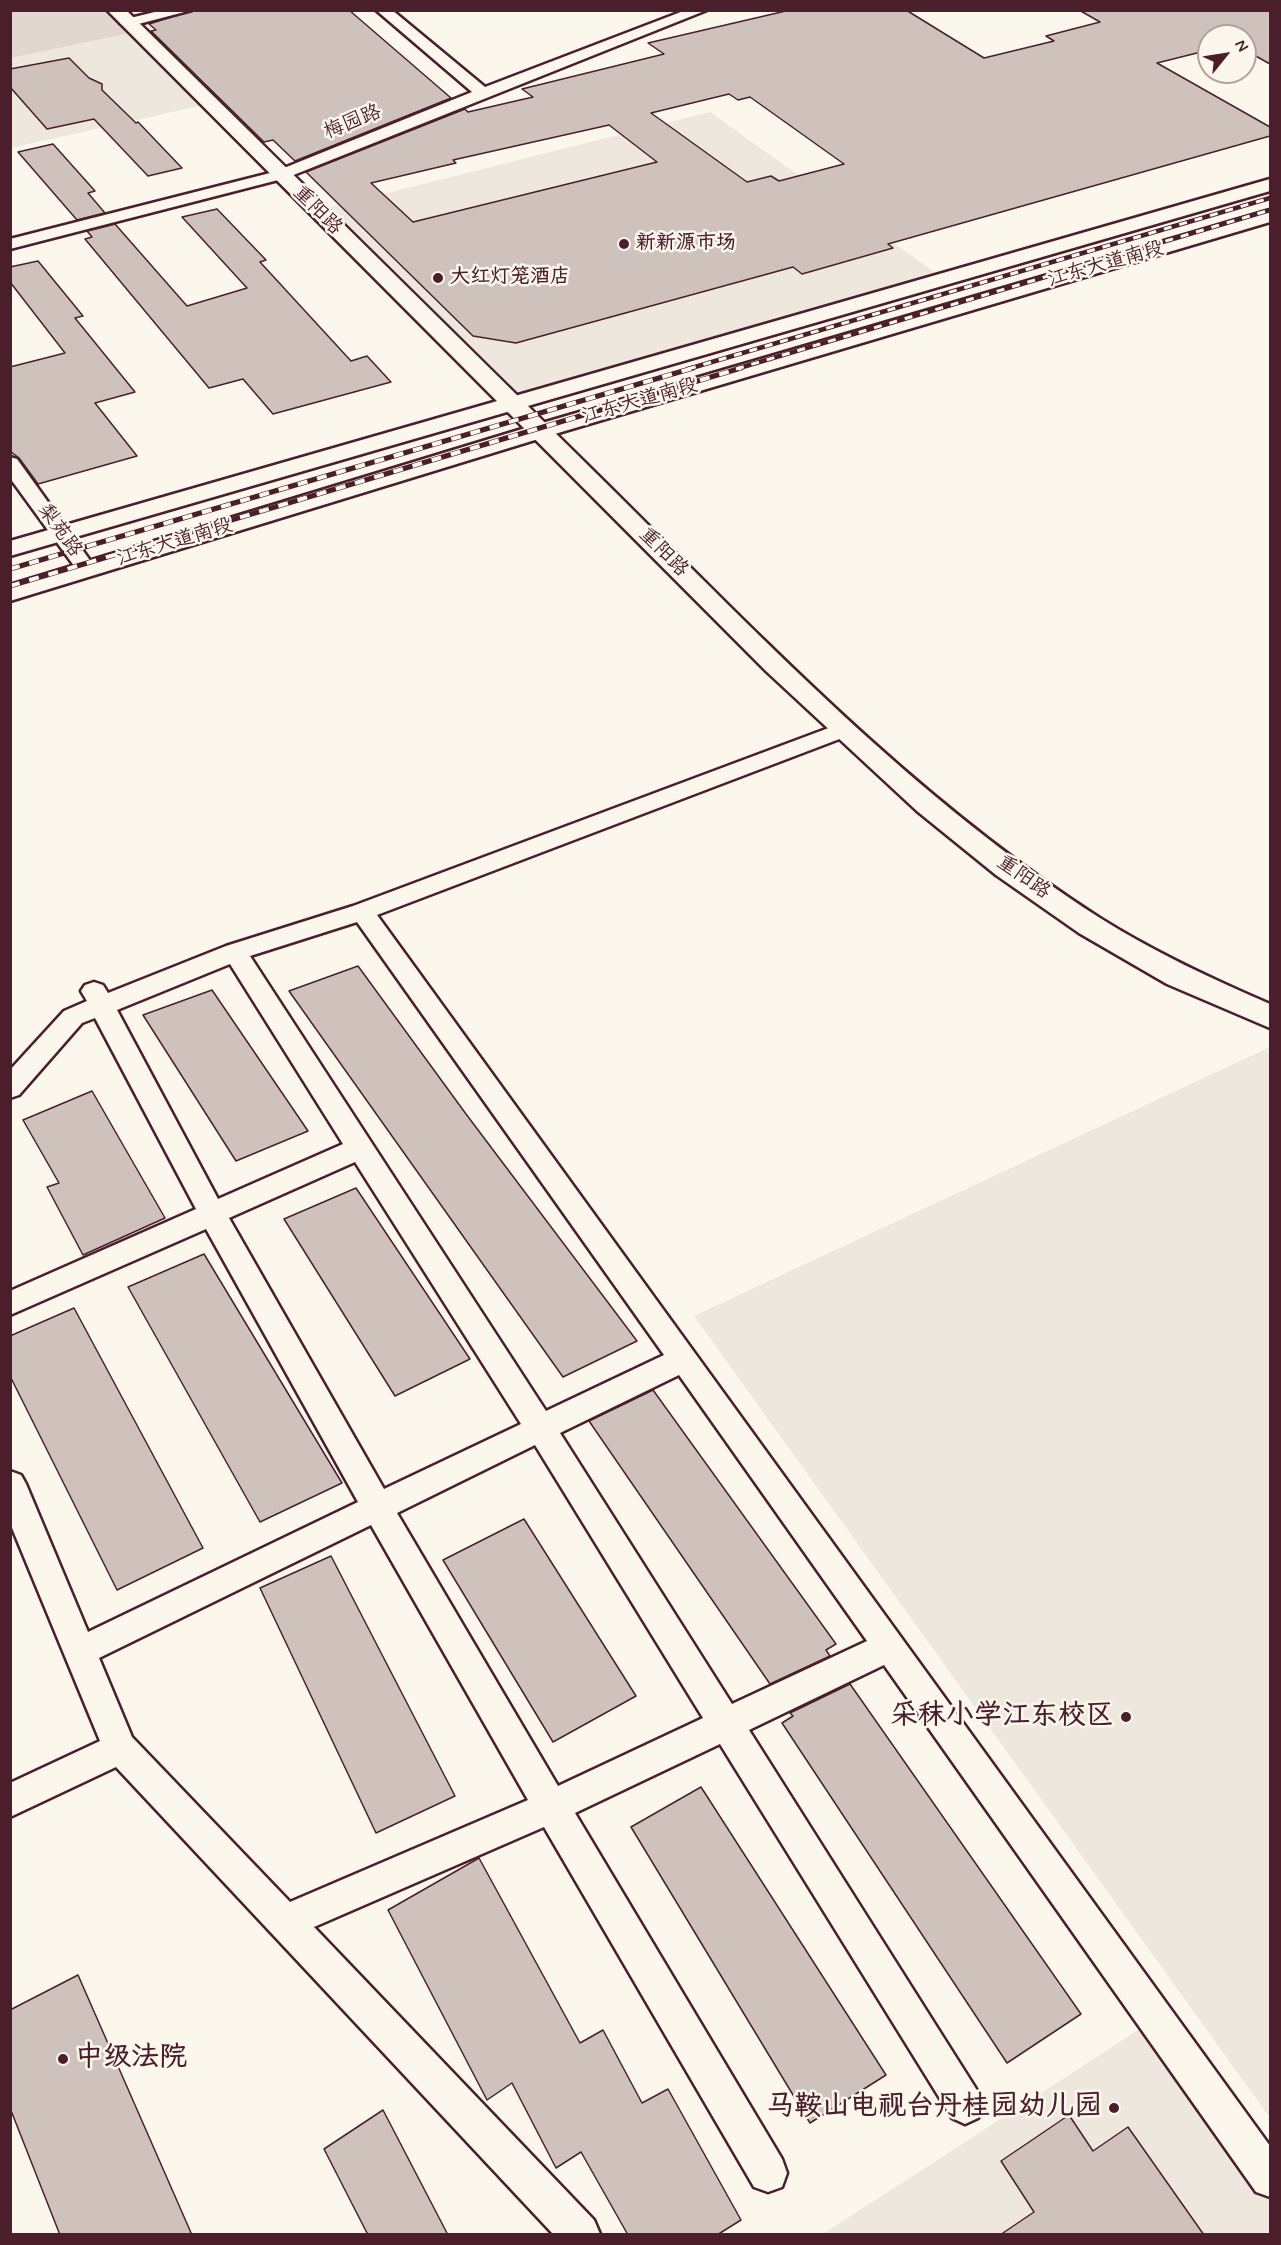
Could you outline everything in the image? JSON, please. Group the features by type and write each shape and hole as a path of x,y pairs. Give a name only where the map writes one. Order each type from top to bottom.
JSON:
{"main road":[{"name":"重阳路","path":"121,17 842,730 983,850 1110,939 1218,997 1270,1017"},
{"name":"江东大道南段","path":"10,549 1270,185"},
{"name":"江东大道南段","path":"10,593 540,431 1270,216"}],"street":[{"path":"121,17 185,10"},
{"path":"383,10 483,93"},
{"name":"梅园路","path":"10,244 280,175 483,93 700,10"},
{"name":"梨苑路","path":"10,462 87,570"},
{"path":"10,1088 74,1017 98,999 362,912 842,730"},
{"path":"362,912 1270,2178"},
{"path":"235,952 540,1427 965,2105"},
{"path":"98,999 212,1214 378,1506 551,1807 768,2173"},
{"path":"10,1304 360,1148"},
{"path":"79,1652 684,1359"},
{"path":"10,1484 120,1748 580,2235"},
{"path":"285,1922 551,1807 889,1646"},
{"path":"10,1800 120,1748"}],"shaded area":[{"path":"11,11 115,11 136,32 11,58"},
{"path":"136,32 208,104 11,148 10,58"},
{"name":"新新源市场","path":"710,112 944,279 513,403 319,210"},
{"name":"采秣小学江东校区","path":"1270,1047 1270,2118 694,1316"},
{"name":"马鞍山电视台丹桂园幼儿园","path":"1149,2023 1270,2192 1270,2234 823,2234"}],"building":[{"path":"194,10 349,10 451,98 295,161 273,140 264,142 151,31 156,30 149,24"},
{"path":"790,10 906,10 984,58 1054,41 1046,36 1100,22 1079,10 1270,10 1270,64 1257,57 1257,24 1197,24 1197,53 1157,63 1270,127 1270,136 888,244 893,248 802,274 793,267 516,343 473,336 306,172 465,109 468,112 533,97 522,89 664,54 648,43","holes":["729,94 738,100 750,97 844,164 779,181 771,176 747,182 651,113","609,125 657,162 413,222 371,183 456,163 453,160"]},
{"path":"69,58 89,78 102,84 102,90 136,123 138,122 182,168 148,176 94,119 47,129 10,87 10,69"},
{"path":"53,144 95,191 88,193 105,213 77,220 18,152"},
{"path":"217,209 266,260 260,262 351,361 367,356 391,382 273,414 243,379 209,388 85,239 92,237 87,231 115,224 187,306 247,288 182,217"},
{"path":"38,261 83,316 75,318 135,392 95,403 137,456 38,484 19,458 10,451 10,367 65,353 10,282 10,267"},
{"path":"358,966 637,1341 563,1377 289,991"},
{"path":"212,990 308,1131 236,1161 143,1015"},
{"path":"92,1091 165,1218 83,1255 47,1187 59,1183 23,1120"},
{"path":"356,1188 470,1359 395,1396 284,1219"},
{"path":"204,1254 342,1483 260,1522 128,1287"},
{"path":"74,1308 203,1548 117,1590 10,1376 10,1336"},
{"path":"653,1390 836,1644 826,1650 830,1656 770,1684 589,1421"},
{"path":"524,1519 636,1696 553,1742 443,1560"},
{"path":"331,1556 455,1796 376,1833 260,1588"},
{"path":"850,1684 1081,2014 1007,2063 782,1723 793,1716 790,1713"},
{"path":"701,1787 886,2075 810,2123 631,1827"},
{"path":"479,1858 580,2043 603,2030 642,2103 668,2089 741,2220 717,2235 628,2235 581,2152 556,2168 512,2083 487,2100 388,1910"},
{"name":"中级法院","path":"78,1975 192,2235 60,2235 10,2108 10,2010"},
{"path":"383,2110 448,2235 368,2235 324,2149"},
{"path":"1069,2115 1093,2151 1128,2127 1204,2235 1000,2235 1034,2212 1001,2161"}],"railway":[{"path":"688,369 1270,198"},
{"path":"736,369 1270,210"},
{"path":"10,569 693,368"},
{"path":"10,586 741,368"}],"place":[{"name":"新新源市场","path":"624,244"},
{"name":"大红灯笼酒店","path":"438,278"},
{"name":"采秣小学江东校区","path":"1126,1717"},
{"name":"中级法院","path":"63,2059"},
{"name":"马鞍山电视台丹桂园幼儿园","path":"1114,2108"}]}
